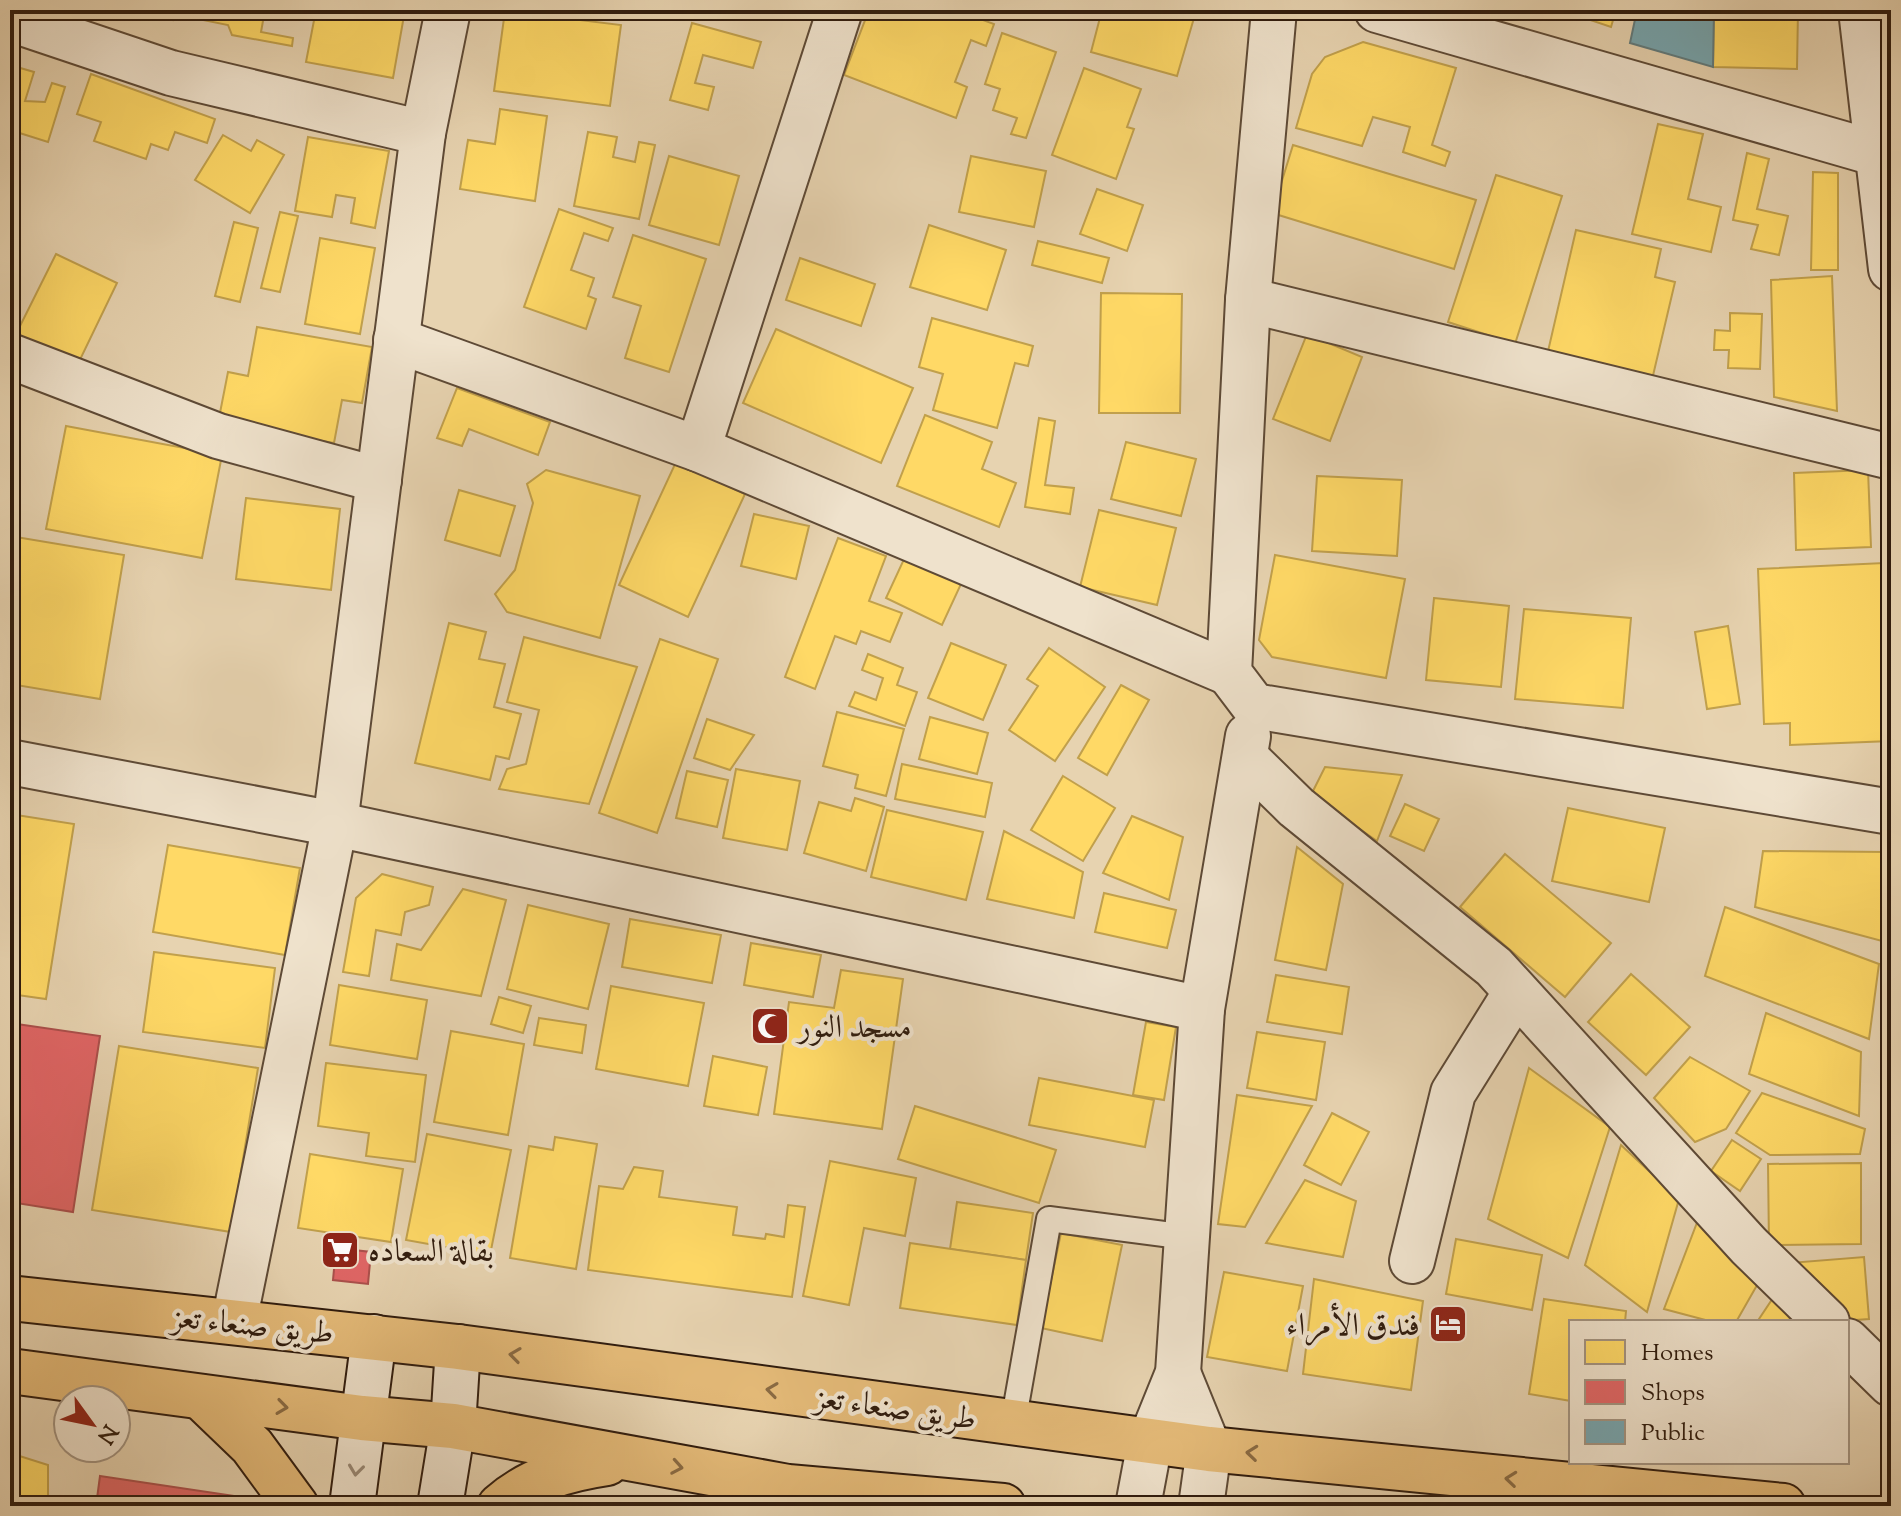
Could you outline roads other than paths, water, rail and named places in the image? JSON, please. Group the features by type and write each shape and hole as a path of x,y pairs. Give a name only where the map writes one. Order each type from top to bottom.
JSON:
{"highway":[{"name":"طريق صنعاء تعز","path":"10,1298 458,1347 1209,1449 1783,1506"},
{"path":"10,1371 362,1418 453,1426 634,1459 786,1496 1003,1506"},
{"path":"201,1397 252,1446 296,1506"},
{"path":"500,1506 512,1496 561,1470 634,1459"}],"street":[{"path":"234,1322 335,824 423,133 448,10"},
{"path":"698,449 840,10"},
{"path":"1138,1506 1150,1442 1178,1373 1202,1009 1245,757 1241,690 1248,300 1274,10"},
{"path":"1377,10 1875,153"},
{"path":"1861,10 1875,153 1891,269"},
{"path":"10,19 171,73 423,133"},
{"path":"1248,300 1891,457"},
{"path":"396,340 698,449 1241,690 1891,812"},
{"path":"10,356 218,436 379,480"},
{"path":"1245,757 1296,807 1494,967 1749,1246 1825,1320"},
{"path":"10,762 335,824 1202,1009"},
{"path":"1412,1261 1453,1093 1516,992"},
{"path":"352,1506 374,1337"},
{"path":"1849,1343 1891,1384"},
{"path":"440,1506 453,1426 458,1347"},
{"path":"1178,1373 1209,1449 1201,1506"}],"lane":[{"path":"1013,1423 1049,1219 1187,1237"}],"place":[{"name":"مسجد النور","path":"770,1026"},
{"name":"بقالة السعاده","path":"340,1250"},
{"name":"فندق الأمراء","path":"1448,1324"}]}
